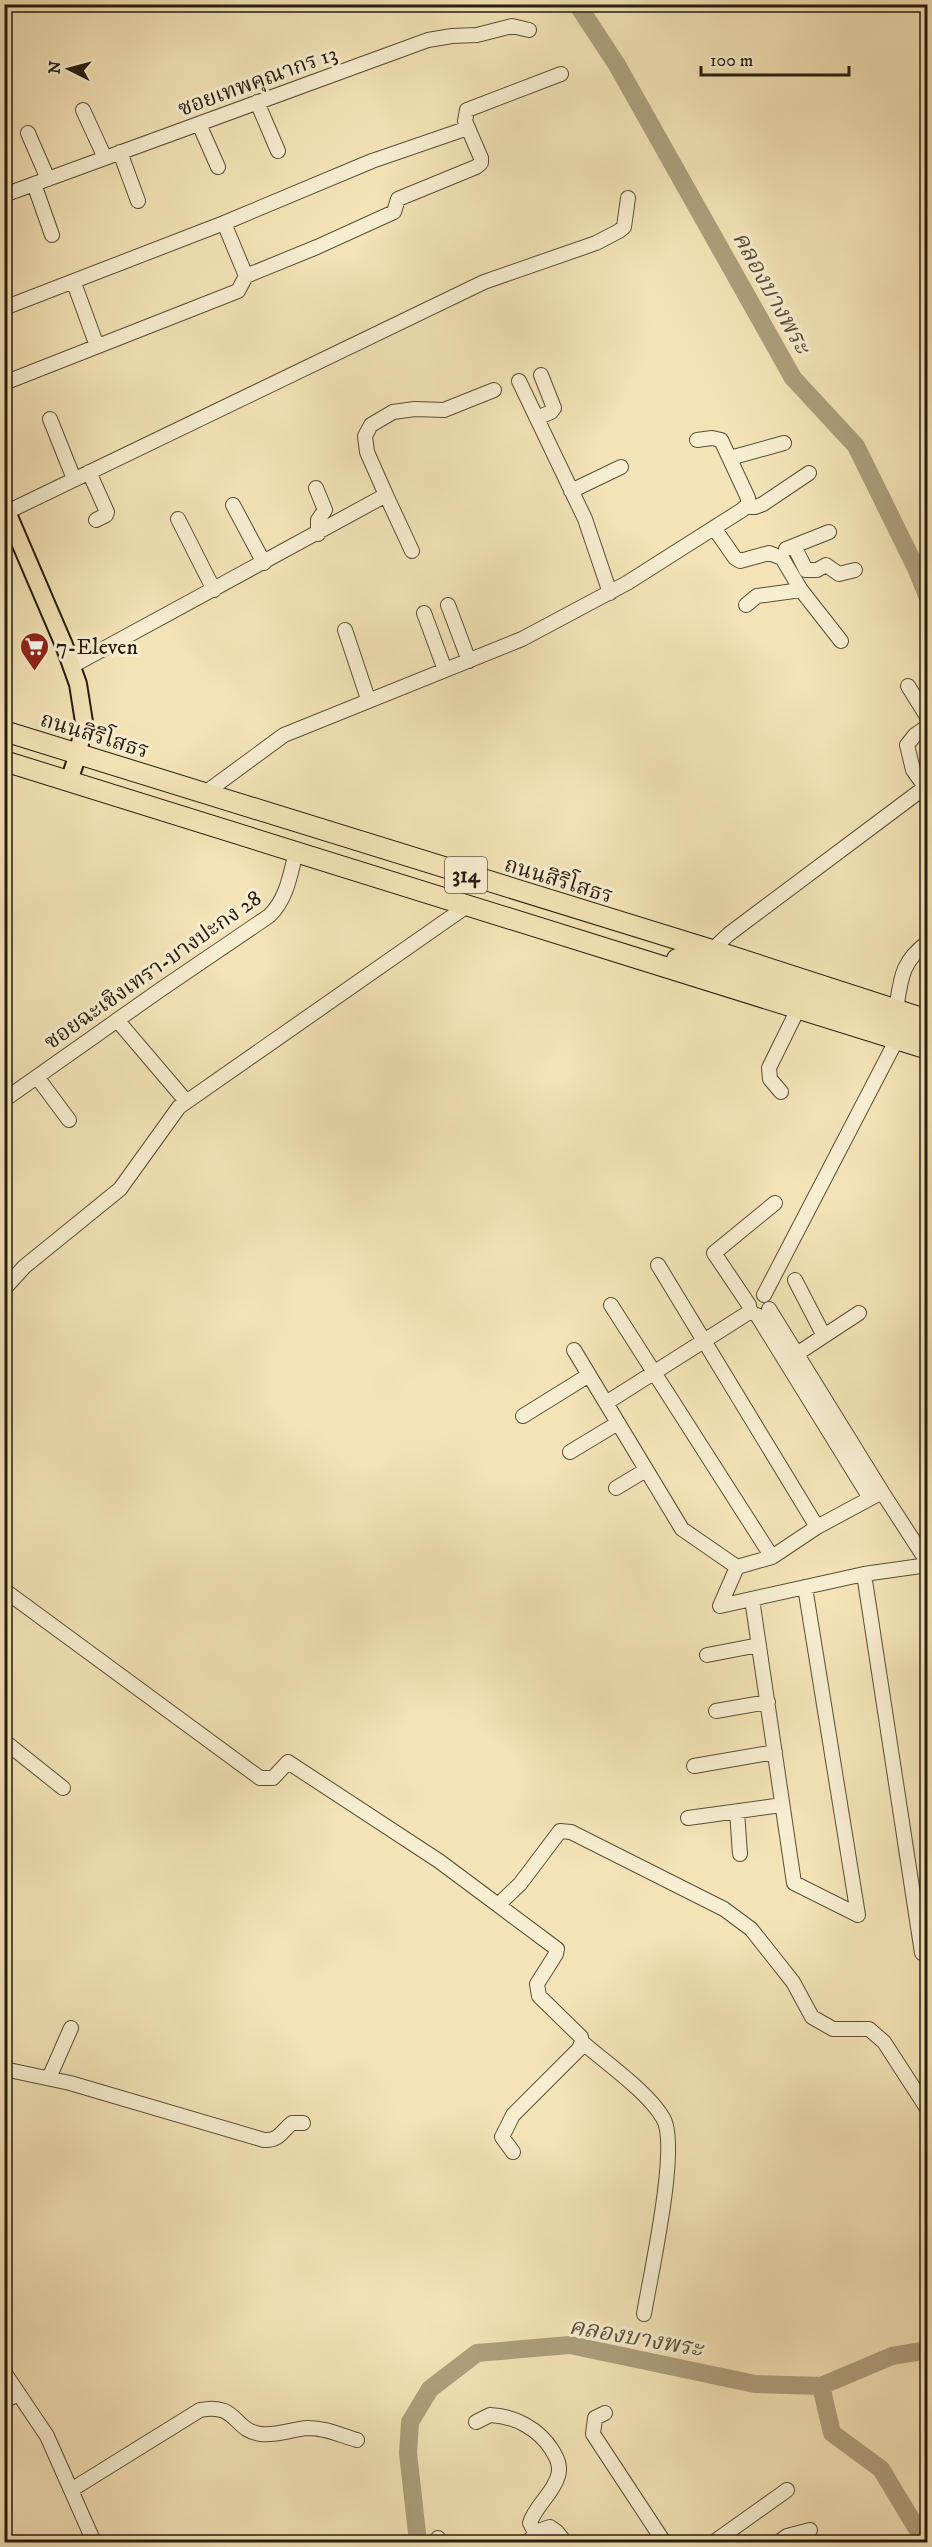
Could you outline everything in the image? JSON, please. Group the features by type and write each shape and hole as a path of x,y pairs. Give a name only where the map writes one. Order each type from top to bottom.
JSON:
{"highway":[{"name":"ถนนสิริโสธร","path":"4,731 712,950 888,1014 927,1020"},
{"name":"314","path":"4,761 927,1049"},
{"path":"572,937 716,968 888,1014 927,1034"}],"main road":[{"path":"6,509 72,666 83,704 84,722 78,754 69,781"}],"street":[{"name":"ซอยเทพคุณากร 13","path":"4,195 428,40 477,34 512,26 529,30"},
{"path":"4,383 238,291 246,276 394,212 398,199 476,167 480,163 480,158 464,117 467,110 471,106 561,74"},
{"path":"257,102 278,151"},
{"path":"83,110 105,158"},
{"path":"198,124 218,167"},
{"path":"4,308 75,283 372,161 468,128"},
{"path":"28,133 48,179"},
{"path":"120,152 138,201"},
{"path":"34,184 52,235"},
{"path":"6,509 89,472 484,282 596,243 624,227 628,198"},
{"path":"224,223 246,276"},
{"path":"75,283 97,346"},
{"path":"537,418 551,412 554,408 542,375"},
{"path":"519,381 585,519 610,592"},
{"path":"412,551 367,452 365,436 371,425 393,412 415,409 444,410 494,390"},
{"path":"50,419 74,479"},
{"path":"698,440 712,438 721,440 748,498 745,507"},
{"path":"730,458 784,443"},
{"path":"572,491 621,467"},
{"path":"89,472 108,512 96,520"},
{"path":"205,793 284,735 368,699 522,639 610,592 745,507 764,504 809,473"},
{"path":"316,488 325,510 318,520 318,534"},
{"path":"72,666 386,495"},
{"path":"233,505 264,563"},
{"path":"178,519 214,590"},
{"path":"714,528 735,558 740,561 774,553 829,532"},
{"path":"794,546 806,570 817,570 826,565 839,574 855,570"},
{"path":"774,553 782,558 801,590 842,641"},
{"path":"746,605 757,596 801,590"},
{"path":"448,605 469,661"},
{"path":"424,613 444,670"},
{"path":"345,630 368,699"},
{"path":"908,686 927,718"},
{"path":"712,950 729,933 926,789 913,770 907,745 927,726"},
{"name":"ซอยฉะเชิงเทรา-บางปะกง 28","path":"4,1100 269,916 276,909 287,888 296,852"},
{"path":"4,1289 24,1267 120,1189 166,1123 186,1101 467,906"},
{"path":"888,1014 905,963 927,942"},
{"path":"781,1092 770,1079 769,1068 798,1010"},
{"path":"117,1020 186,1101"},
{"path":"606,1403 758,1307 897,1039"},
{"path":"37,1077 69,1120"},
{"path":"737,1567 720,1606 864,1574 927,1564 876,1495 758,1307 714,1253 775,1203"},
{"path":"658,1266 817,1527"},
{"path":"795,1280 824,1336"},
{"path":"611,1305 652,1373 772,1557"},
{"path":"790,1358 859,1313"},
{"path":"574,1350 682,1529 737,1567"},
{"path":"523,1416 589,1375"},
{"path":"570,1452 618,1423"},
{"path":"616,1488 646,1470"},
{"path":"737,1567 772,1557 817,1527 876,1495"},
{"path":"864,1574 922,1953"},
{"path":"752,1599 794,1883 858,1915 805,1587"},
{"path":"4,1590 260,1778 273,1778 288,1762 439,1861 557,1949 537,1984 539,1996 580,2037 582,2042 649,2101 664,2119 668,2134 668,2166 644,2314"},
{"path":"707,1655 759,1645"},
{"path":"716,1711 768,1702"},
{"path":"4,1741 63,1788"},
{"path":"694,1766 775,1752"},
{"path":"688,1818 783,1805"},
{"path":"737,1812 740,1854"},
{"path":"498,1905 520,1884 560,1831 571,1832 724,1909 750,1929 793,1982 812,2017 833,2029 872,2031 884,2042 927,2110"},
{"path":"49,2078 71,2028"},
{"path":"513,2152 502,2137 513,2115 579,2049 582,2042"},
{"path":"4,2069 49,2078 264,2140 273,2141 282,2135 292,2123 303,2123"},
{"path":"4,2372 47,2436 94,2542"},
{"path":"4,2401 19,2394"},
{"path":"71,2490 200,2410 211,2408 224,2409 245,2428 260,2434 306,2428 325,2429 357,2439"},
{"path":"605,2413 595,2418 593,2434 664,2542"},
{"path":"476,2422 490,2415 522,2423 544,2438 559,2464 555,2484 530,2523 532,2538"},
{"path":"714,2542 787,2490"},
{"path":"532,2538 544,2528 550,2528 557,2532 565,2542"},
{"path":"779,2542 787,2536 810,2530"}],"waterway":[{"name":"คลองบางพระ","path":"577,4 617,65 793,378 856,446 916,568 928,598"},
{"name":"คลองบางพระ","path":"418,2542 408,2453 410,2422 430,2389 477,2353 570,2345 755,2384 821,2386 892,2356 928,2350"},
{"path":"821,2386 832,2433 881,2469 925,2542"}],"place":[{"name":"7-Eleven","path":"35,672"}]}
